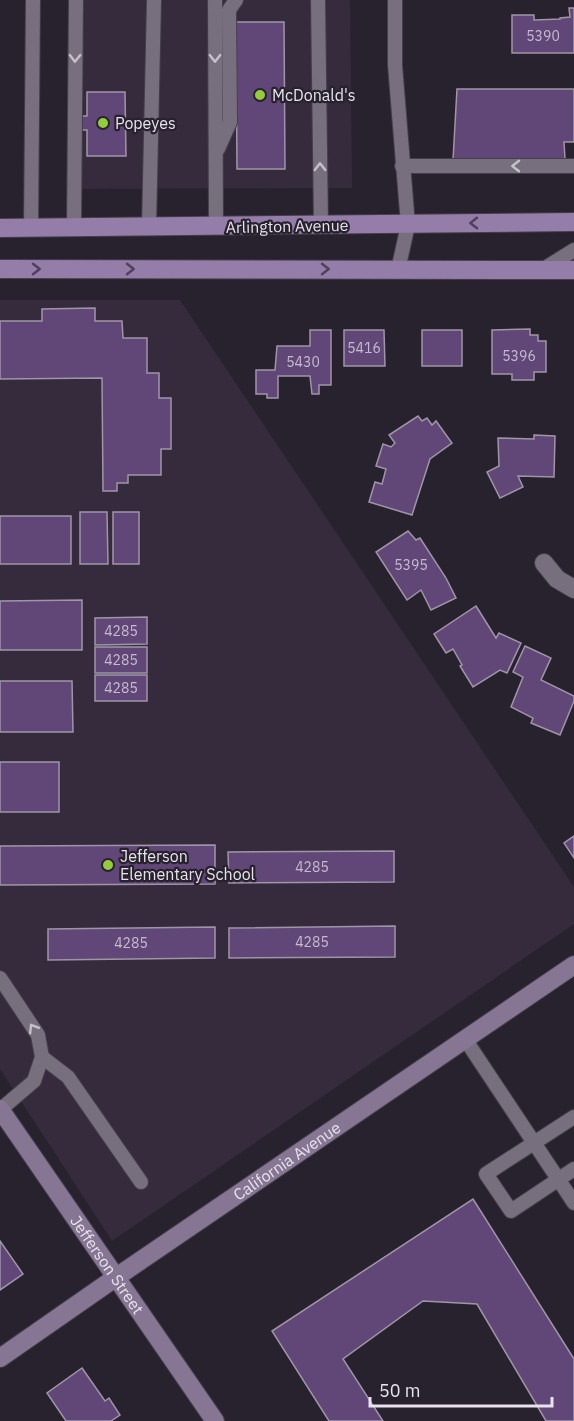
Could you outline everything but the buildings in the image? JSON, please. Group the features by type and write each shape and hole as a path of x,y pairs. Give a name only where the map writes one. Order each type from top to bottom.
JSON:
{"main road":[{"name":"Arlington Avenue","path":"0,228 574,222"},
{"path":"0,269 574,270"},
{"name":"California Avenue","path":"0,1358 574,965"},
{"name":"Jefferson Street","path":"0,1110 215,1421"}],"street":[{"path":"544,563 557,579 574,589"}],"lane":[{"path":"31,227 33,0"},
{"path":"74,227 76,0"},
{"path":"149,227 154,0"},
{"path":"215,0 216,226"},
{"path":"395,0 395,66 408,225 398,270"},
{"path":"318,1 321,226"},
{"path":"215,154 230,122 232,3"},
{"path":"402,166 574,166"},
{"path":"542,270 574,250"},
{"path":"0,978 38,1035 42,1057 34,1081 0,1110"},
{"path":"465,1040 574,1203"},
{"path":"42,1057 68,1077 141,1182"},
{"path":"574,1117 486,1174 511,1211 574,1169"}],"shaded area":[{"path":"68,0 350,0 352,188 67,189"},
{"path":"0,300 180,300 574,887 574,924 112,1241 0,1069"}],"place":[{"name":"McDonald's","path":"260,95"},
{"name":"Popeyes","path":"103,123"},
{"name":"Jefferson Elementary School","path":"108,865"}]}
